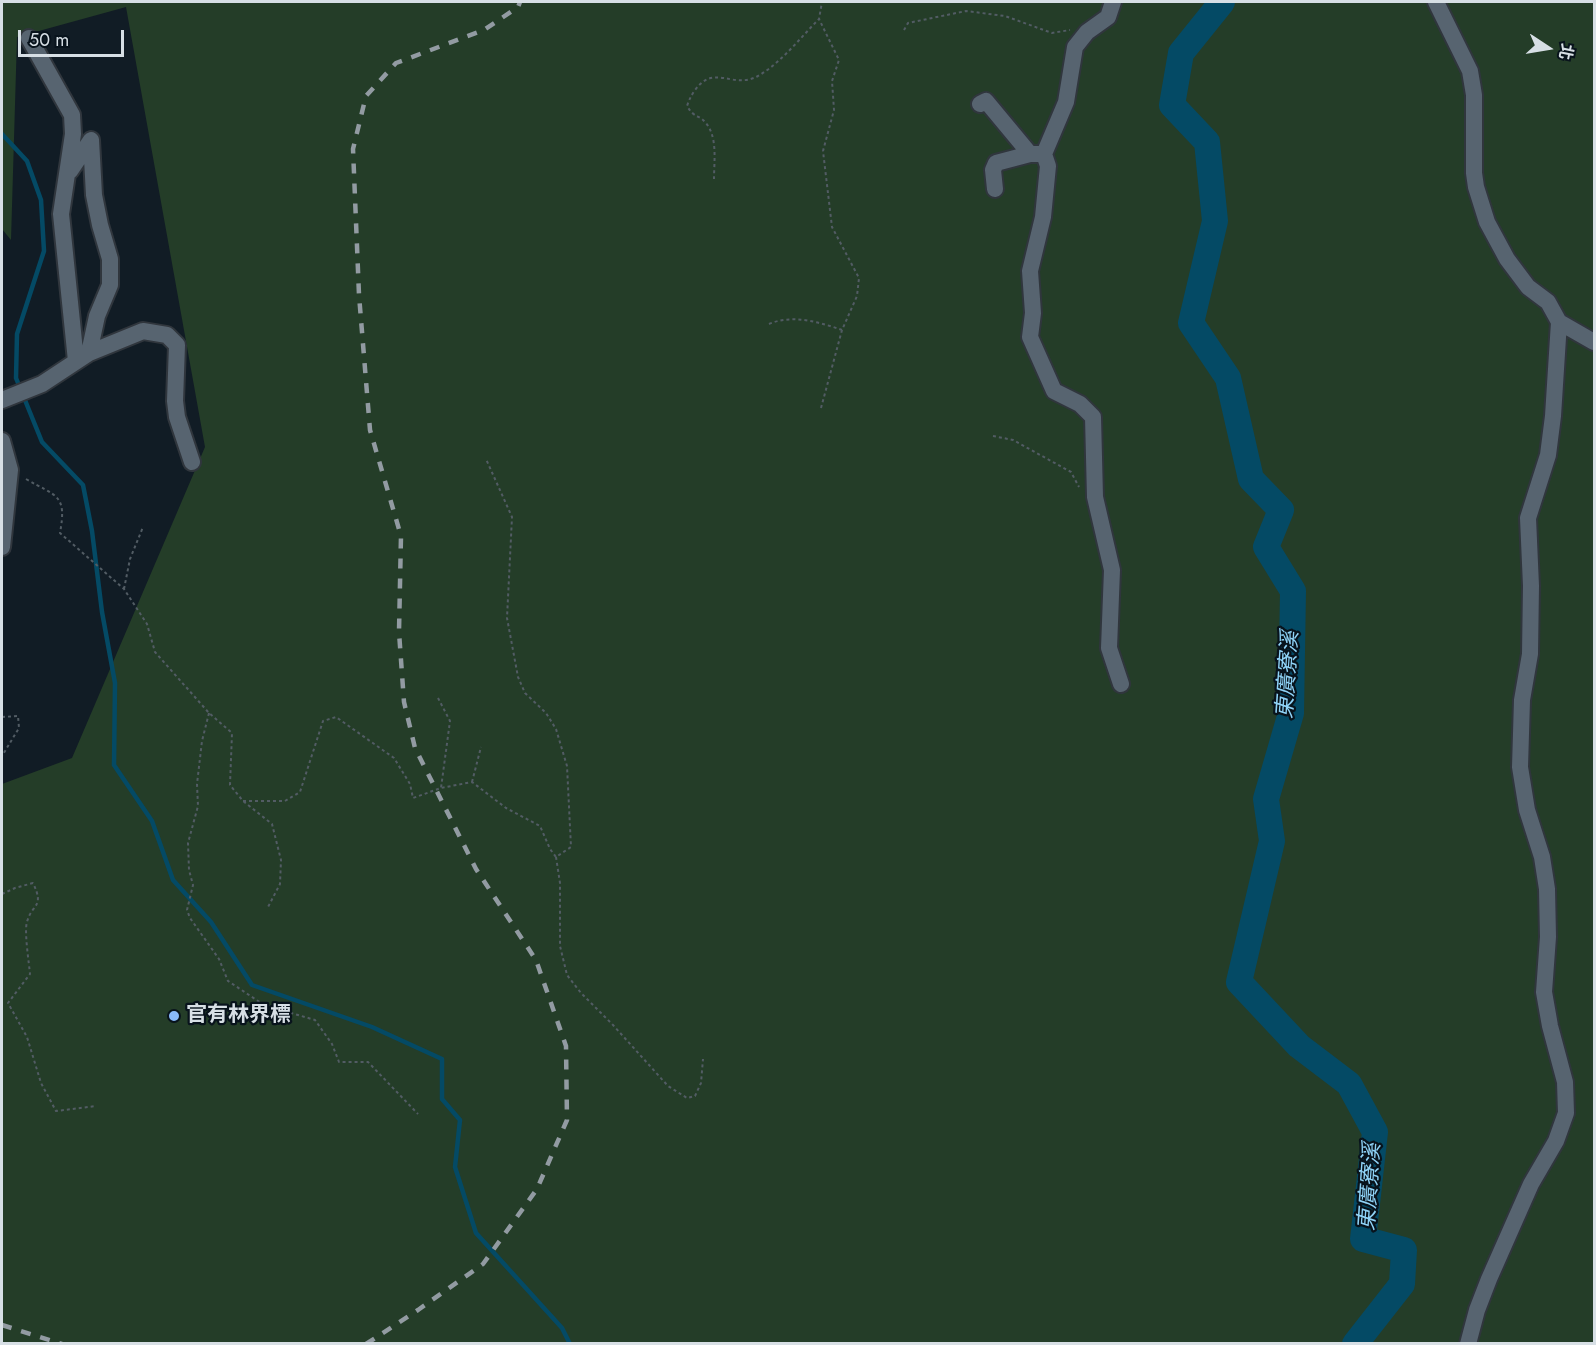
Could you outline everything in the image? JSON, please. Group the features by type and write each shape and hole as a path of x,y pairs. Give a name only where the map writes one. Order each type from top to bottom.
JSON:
{"street":[{"path":"995,189 993,170 996,163 1037,154 1066,102 1075,47 1087,32 1108,17 1113,2"},
{"path":"1436,2 1470,71 1474,95 1474,173 1487,222 1508,259 1528,287 1548,302 1559,322 1594,342"},
{"path":"29,38 72,115 73,134 61,214 83,357"},
{"path":"980,104 986,101 1048,166 1043,217 1030,272 1032,313 1030,337 1054,390 1080,404 1093,417 1095,497 1112,570 1109,648 1121,684"},
{"path":"68,175 91,140 94,195 110,259 110,285 83,357"},
{"path":"1468,1344 1489,1280 1532,1184 1556,1141 1566,1113 1565,1082 1550,1026 1544,992 1548,937 1547,890 1542,857 1527,810 1520,768 1522,700 1530,654 1531,586 1528,518 1548,455 1555,397 1559,322"},
{"path":"2,400 42,384 83,357 143,331 168,335 177,345 175,401 177,417 192,462"},
{"path":"2,441 10,470 2,547"}],"path":[{"path":"714,179 715,151 712,133 704,120 693,115 687,106 689,99 702,80 711,76 741,81 757,76 778,61 819,19 822,2"},
{"path":"904,30 908,23 966,11 1005,16 1052,33 1075,29 1087,32"},
{"path":"819,19 839,60 832,81 834,110 823,151 832,227 859,278 857,296 842,330 821,408"},
{"path":"769,324 777,321 815,320 842,330"},
{"path":"993,436 1013,440 1071,472 1085,496 1095,497"},
{"path":"486,459 512,517 507,618 518,677 525,693 546,713 556,729 567,766 571,847 556,857"},
{"path":"10,470 58,497 64,512 60,533 124,589 147,624 155,652 209,713 232,733 230,785 243,801 272,824 281,860 280,884 268,907"},
{"path":"124,589 130,559 143,527"},
{"path":"438,698 450,721 441,788"},
{"path":"209,713 202,741 197,784 198,806 188,843 189,870 193,885 187,910 190,918 219,959 228,981 264,1005 315,1020 332,1044 339,1062 368,1062 418,1114"},
{"path":"2,717 18,716 18,728 2,756"},
{"path":"243,801 285,801 300,792 323,721 336,717 394,758 410,783 413,798 441,788 472,782 506,808 540,826 556,857 560,883 560,946 567,975 581,993 668,1086 687,1098 695,1096 701,1083 703,1059"},
{"path":"472,782 481,747"},
{"path":"2,894 33,883 38,893 38,904 27,922 30,974 8,1003 27,1037 41,1083 56,1111 96,1106"}],"green space":[{"path":"2,2 1594,2 1594,1343 2,1343 2,784 72,758 205,447 126,7 17,37 11,240 2,229"}],"waterway":[{"name":"東廣寮溪","path":"1222,2 1181,53 1172,105 1207,142 1215,221 1191,323 1228,378 1251,479 1281,510 1266,547 1293,591 1291,713 1266,799 1272,841 1239,982 1299,1046 1349,1084 1375,1132 1363,1239 1404,1250 1402,1284 1355,1344"},
{"path":"2,134 27,161 41,200 44,251 17,334 16,378 42,442 83,485 115,683 114,765 152,821 173,880 211,922 252,985 372,1027 442,1059 442,1099 460,1120 455,1167 476,1233 562,1328 570,1344"}],"railway":[{"path":"366,1344 483,1264 537,1189 567,1120 566,1046 536,960 476,869 415,748 404,702 399,632 401,536 370,430 359,295 353,149 366,96 396,63 484,30 518,7 520,2"},
{"path":"2,1325 62,1344"}],"place":[{"name":"官有林界標","path":"174,1016"}]}
